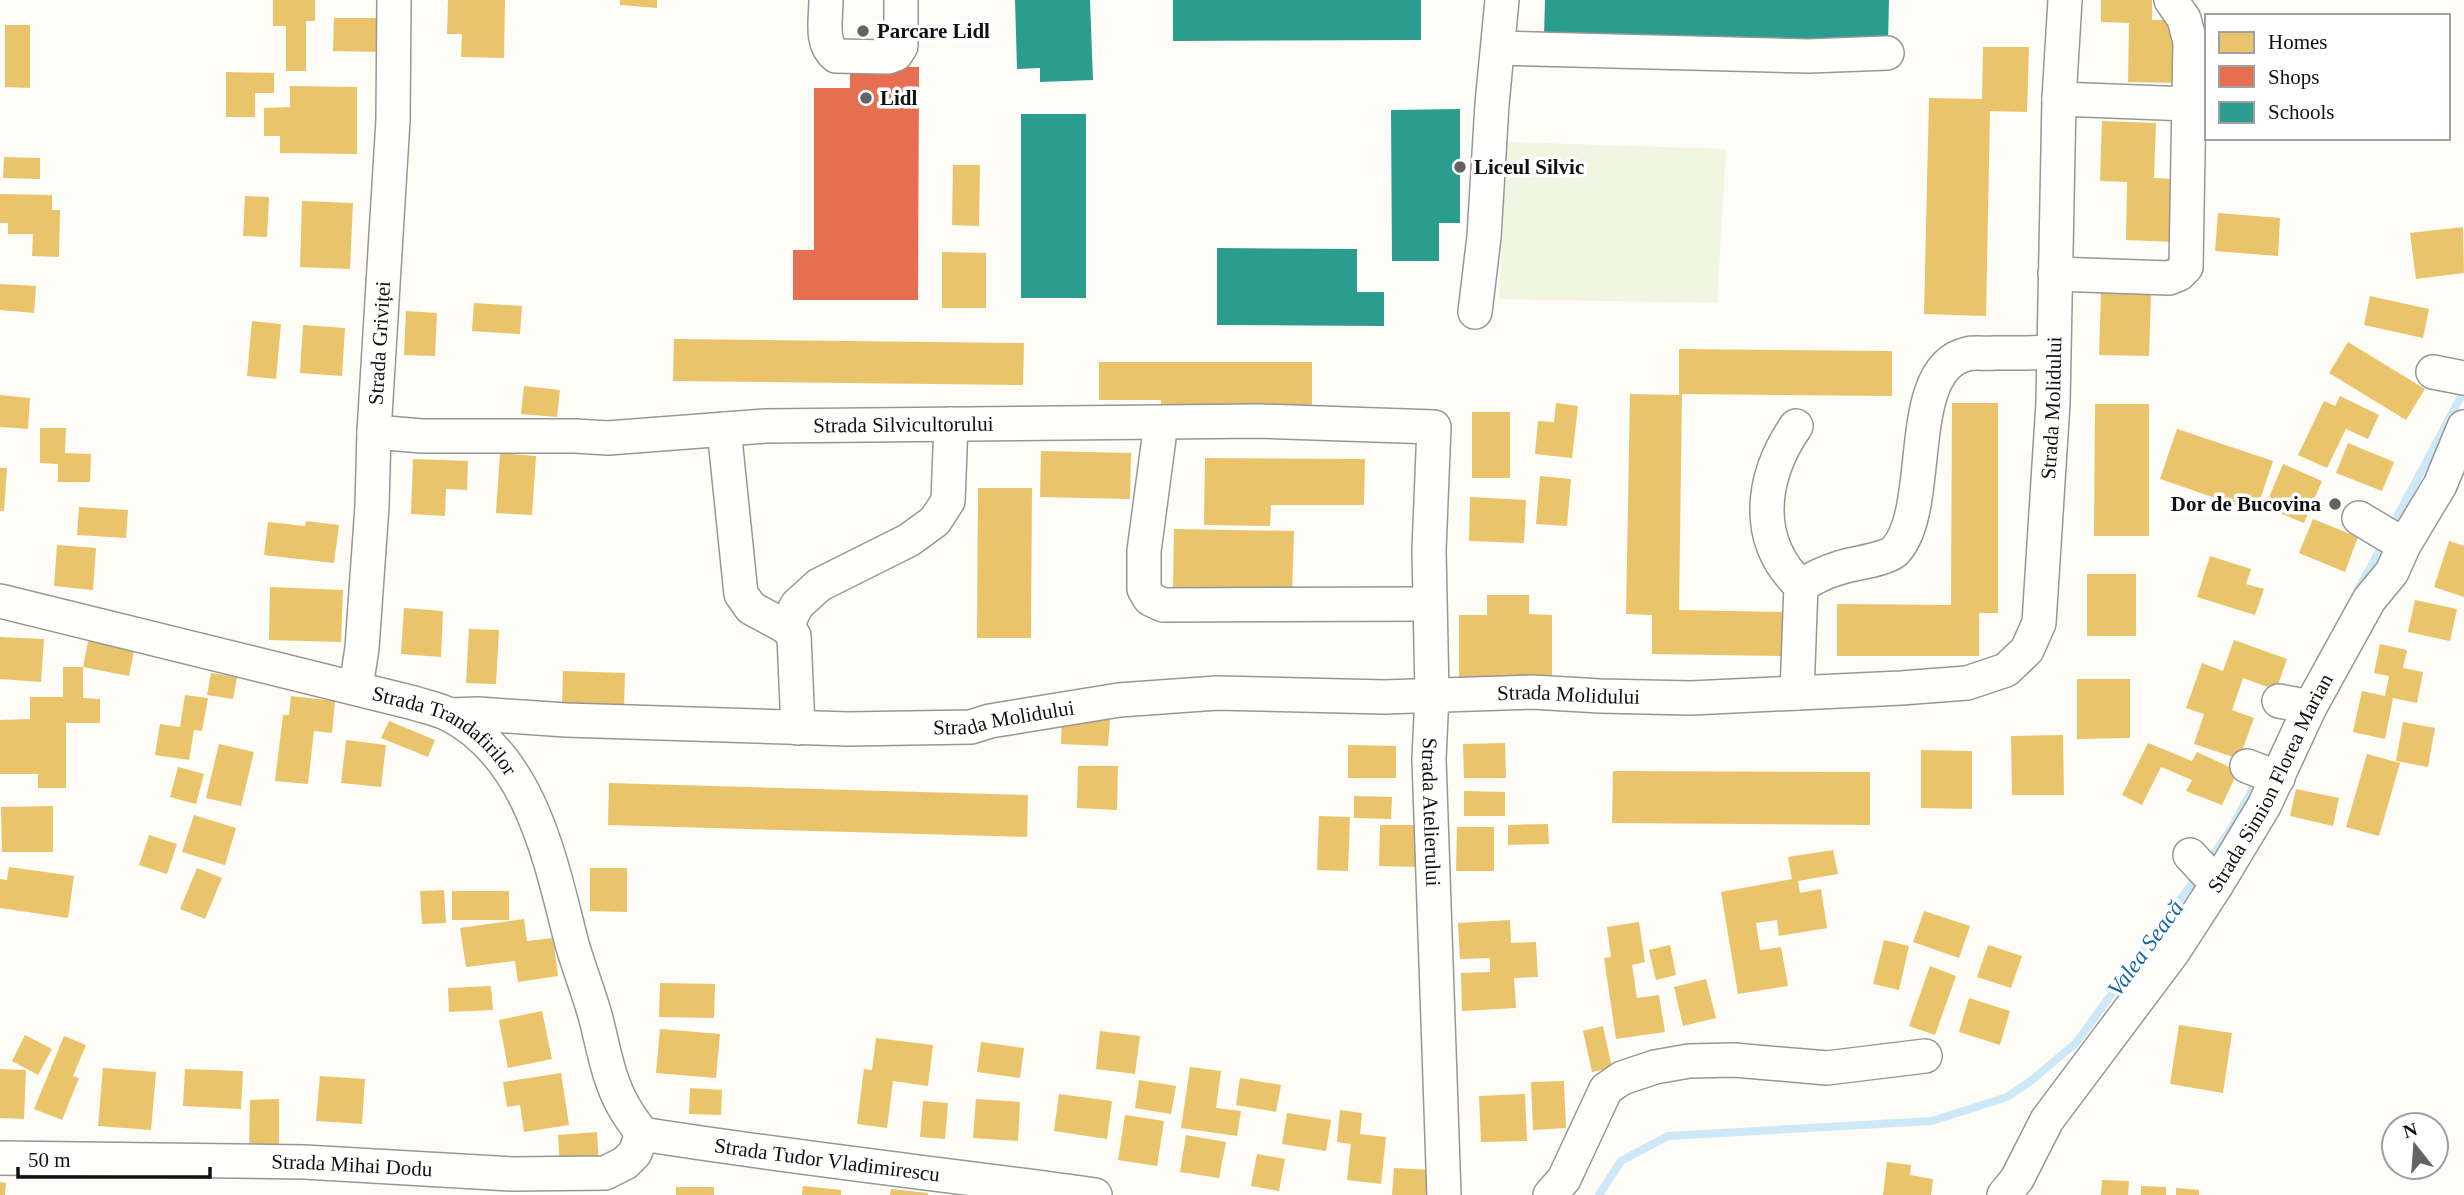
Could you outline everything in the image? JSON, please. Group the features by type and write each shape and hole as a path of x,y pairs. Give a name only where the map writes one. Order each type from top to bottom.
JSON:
{"street":[{"name":"Strada Griviței","path":"356,687 362,648 372,506 393,120 394,0"},
{"path":"826,0 825,40 830,51 836,56 888,57 897,54 901,46 901,0"},
{"path":"1475,312 1484,237 1502,0"},
{"name":"Strada Molidului","path":"450,715 798,728 916,729 971,727 990,721 1119,699 1217,693 1384,697 1532,692 1691,698 1966,683 2006,670 2027,650 2039,623 2053,403 2059,99 2065,0"},
{"path":"2055,274 2169,278 2186,267 2190,42 2184,19 2171,0"},
{"path":"1497,48 1809,56 1887,53"},
{"path":"2059,99 2189,104"},
{"path":"1801,586 1828,572 1894,552 1913,512 1923,429 1937,376 1951,361 1968,354 2053,352"},
{"name":"Strada Silvicultorului","path":"374,432 422,436 608,438 766,426 1259,421 1434,427"},
{"path":"1161,423 1144,551 1144,589 1150,599 1163,605 1429,604"},
{"path":"786,627 797,605 819,586 909,540 935,521 948,500 951,424"},
{"path":"1796,426 1773,467 1766,517 1773,546 1786,572 1801,586 1797,693"},
{"name":"Strada Atelierului","path":"1434,427 1429,604 1432,694 1429,759 1444,1195"},
{"name":"Strada Simion Florea Marian","path":"2004,1195 2017,1179 2047,1120 2173,952 2205,872 2278,778 2295,704 2392,572 2384,533 2440,485 2464,427"},
{"path":"724,429 741,594 751,608 786,627 794,636 797,655 798,728"},
{"name":"Strada Trandafirilor","path":"0,601 356,687 450,715 478,736 503,760 522,790 541,834 559,888 606,1060 623,1106 642,1133"},
{"path":"2247,766 2278,778"},
{"path":"1550,1195 1564,1179 1606,1089 1622,1078 1655,1067 1689,1062 1734,1060 1827,1068 1925,1056"},
{"name":"Strada Mihai Dodu","path":"0,1158 304,1162 512,1174 606,1172 625,1163 635,1153 642,1133"},
{"name":"Strada Tudor Vladimirescu","path":"642,1133 786,1156 1095,1195"}],"green space":[{"path":"1507,142 1726,149 1717,303 1499,299"}],"building: Homes":[{"path":"273,0 315,0 315,21 306,21 306,71 286,71 286,26 273,26"},
{"path":"448,0 505,0 504,58 461,57 462,34 447,34"},
{"path":"620,0 657,0 657,8 620,5"},
{"path":"2101,0 2152,0 2152,20 2180,20 2179,83 2128,82 2129,23 2101,22"},
{"path":"334,18 379,18 379,52 333,51"},
{"path":"5,25 30,25 30,88 5,87"},
{"path":"1983,47 2029,47 2027,112 1990,111 1986,316 1924,314 1929,98 1982,99"},
{"path":"226,72 274,73 274,93 255,93 255,117 226,117"},
{"path":"290,86 357,87 357,154 280,153 280,136 264,136 264,108 290,107"},
{"path":"2102,121 2156,123 2154,178 2176,179 2174,242 2126,240 2127,182 2100,181"},
{"path":"4,157 40,158 40,179 3,178"},
{"path":"953,165 980,165 979,226 952,225"},
{"path":"0,194 52,195 52,210 60,210 59,257 32,256 33,234 8,234 8,223 0,223"},
{"path":"245,196 269,197 267,237 243,236"},
{"path":"302,201 353,203 350,269 300,267"},
{"path":"2218,213 2280,218 2278,256 2215,251"},
{"path":"2463,227 2464,273 2416,279 2410,233"},
{"path":"942,252 986,253 986,308 942,308"},
{"path":"0,284 36,286 34,313 0,310"},
{"path":"2101,293 2151,294 2149,356 2099,355"},
{"path":"2370,296 2429,309 2423,338 2364,325"},
{"path":"474,303 522,306 520,334 472,331"},
{"path":"406,311 437,313 435,356 404,355"},
{"path":"252,321 281,324 276,379 247,376"},
{"path":"303,325 345,328 342,376 300,373"},
{"path":"674,339 1024,343 1023,385 673,381"},
{"path":"2348,342 2425,389 2406,420 2329,373"},
{"path":"1679,349 1892,351 1892,396 1682,394 1679,610 1786,612 1785,656 1652,654 1652,615 1626,614 1630,394 1679,395"},
{"path":"1099,362 1312,362 1312,410 1161,410 1161,400 1099,400"},
{"path":"524,386 560,390 557,417 521,414"},
{"path":"0,395 30,398 28,429 0,427"},
{"path":"2340,396 2379,415 2368,439 2346,429 2327,468 2298,455 2324,401 2335,406"},
{"path":"1556,403 1578,406 1572,458 1535,454 1538,421 1554,422"},
{"path":"1952,403 1998,403 1998,613 1979,613 1979,656 1837,656 1837,604 1951,605"},
{"path":"2095,404 2149,404 2149,536 2094,536"},
{"path":"1472,412 1510,412 1510,478 1472,478"},
{"path":"40,428 66,428 65,453 91,454 90,482 58,482 58,464 40,463"},
{"path":"2177,429 2273,461 2256,512 2160,479"},
{"path":"2348,443 2394,462 2382,491 2336,473"},
{"path":"1041,451 1131,453 1130,499 1040,497"},
{"path":"500,453 536,456 532,515 496,513"},
{"path":"1205,458 1365,459 1364,505 1271,505 1270,526 1204,525"},
{"path":"413,459 468,461 467,490 446,489 445,516 411,514"},
{"path":"2283,464 2322,481 2304,523 2265,507"},
{"path":"0,468 7,468 4,511 0,511"},
{"path":"1540,476 1571,479 1567,526 1536,524"},
{"path":"978,488 1032,488 1031,638 977,638"},
{"path":"1470,497 1526,500 1524,543 1469,541"},
{"path":"79,507 128,510 126,538 77,535"},
{"path":"2313,519 2358,537 2345,572 2299,553"},
{"path":"306,521 339,525 334,563 264,555 268,522 305,526"},
{"path":"1174,529 1294,531 1292,594 1173,591"},
{"path":"2449,541 2464,546 2464,597 2434,587"},
{"path":"57,545 96,548 93,590 54,586"},
{"path":"2210,556 2251,569 2246,584 2264,589 2255,615 2197,597"},
{"path":"2087,574 2136,574 2136,636 2087,636"},
{"path":"270,587 343,590 341,642 269,640"},
{"path":"1487,595 1529,595 1529,614 1552,615 1552,680 1459,680 1459,615 1487,615"},
{"path":"2415,600 2457,609 2450,641 2408,632"},
{"path":"404,608 443,611 441,657 401,654"},
{"path":"469,629 499,630 496,684 466,683"},
{"path":"0,637 44,639 41,682 0,679"},
{"path":"89,637 135,646 129,676 83,667"},
{"path":"2234,640 2287,659 2276,690 2243,678 2232,710 2254,718 2239,759 2194,744 2204,714 2186,708 2202,663 2223,671"},
{"path":"2380,644 2407,650 2403,668 2423,672 2417,703 2393,698 2385,739 2353,732 2362,691 2385,696 2389,676 2374,673"},
{"path":"63,667 83,667 83,698 100,699 100,723 66,723 66,788 38,788 38,774 0,774 0,720 30,719 30,697 63,697"},
{"path":"563,671 625,673 624,707 562,705"},
{"path":"211,673 237,677 233,699 207,695"},
{"path":"2077,679 2130,679 2130,738 2077,739"},
{"path":"185,695 208,698 202,731 194,730 189,760 155,755 160,724 180,727"},
{"path":"291,696 335,701 332,733 314,731 308,784 275,781 283,715 289,715"},
{"path":"1062,718 1110,720 1108,746 1061,744"},
{"path":"389,721 435,740 428,757 381,738"},
{"path":"2403,722 2435,728 2428,767 2396,761"},
{"path":"2063,735 2064,795 2012,795 2011,736"},
{"path":"346,740 386,745 381,787 341,783"},
{"path":"1505,743 1506,778 1464,778 1463,744"},
{"path":"2148,743 2192,761 2197,752 2238,771 2222,805 2186,791 2192,780 2161,767 2142,805 2122,795"},
{"path":"219,744 254,752 241,806 206,798"},
{"path":"1348,745 1396,746 1396,778 1348,778"},
{"path":"1921,750 1972,751 1972,809 1921,808"},
{"path":"2367,754 2400,763 2379,836 2346,827"},
{"path":"1078,766 1118,766 1117,810 1077,808"},
{"path":"178,767 204,774 196,804 170,797"},
{"path":"1613,771 1870,772 1870,825 1612,823"},
{"path":"609,783 1028,795 1027,837 608,825"},
{"path":"2296,789 2339,798 2333,826 2290,816"},
{"path":"1464,791 1505,792 1505,816 1464,816"},
{"path":"1354,796 1392,797 1391,819 1354,818"},
{"path":"53,806 53,852 2,852 1,807"},
{"path":"194,815 236,828 225,865 182,852"},
{"path":"1319,816 1350,817 1348,871 1317,870"},
{"path":"1548,824 1549,844 1508,845 1508,825"},
{"path":"1380,825 1418,825 1417,867 1379,866"},
{"path":"1457,827 1494,827 1494,871 1456,871"},
{"path":"149,835 177,844 167,874 139,865"},
{"path":"1833,850 1838,874 1798,881 1800,893 1821,889 1827,928 1779,936 1777,920 1756,923 1760,950 1781,947 1788,986 1738,994 1721,892 1792,879 1788,857"},
{"path":"9,867 74,876 68,918 0,908 0,879 7,880"},
{"path":"197,868 222,878 205,919 180,909"},
{"path":"590,868 627,868 627,912 590,911"},
{"path":"444,890 446,923 422,924 420,891"},
{"path":"452,891 509,891 509,920 452,920"},
{"path":"1924,911 1970,926 1959,958 1913,942"},
{"path":"524,919 527,941 553,938 558,976 518,982 515,961 466,967 460,928"},
{"path":"1510,920 1511,943 1536,942 1538,977 1514,978 1516,1008 1462,1011 1461,973 1490,972 1490,958 1460,959 1458,923"},
{"path":"1639,922 1645,962 1632,965 1637,998 1659,995 1665,1032 1616,1039 1604,958 1611,957 1607,927"},
{"path":"1884,940 1909,946 1899,990 1873,984"},
{"path":"1670,945 1676,975 1656,980 1649,950"},
{"path":"1988,945 2022,956 2011,988 1977,977"},
{"path":"1930,966 1956,976 1935,1035 1909,1026"},
{"path":"1706,979 1716,1018 1683,1026 1674,987"},
{"path":"660,983 715,984 714,1018 659,1017"},
{"path":"491,986 493,1010 449,1012 448,988"},
{"path":"1969,998 2010,1011 2000,1045 1959,1032"},
{"path":"542,1011 552,1059 508,1068 499,1020"},
{"path":"2179,1025 2232,1033 2223,1093 2170,1084"},
{"path":"1603,1026 1612,1068 1592,1072 1583,1031"},
{"path":"660,1029 720,1034 716,1078 656,1073"},
{"path":"1100,1031 1140,1036 1135,1074 1096,1069"},
{"path":"25,1035 52,1049 38,1075 12,1061"},
{"path":"64,1036 86,1045 73,1076 79,1078 62,1120 34,1109"},
{"path":"876,1038 933,1045 928,1086 893,1081 887,1128 857,1124 864,1069 872,1070"},
{"path":"981,1042 1024,1048 1020,1078 977,1072"},
{"path":"1190,1067 1221,1071 1216,1108 1241,1111 1237,1136 1181,1128"},
{"path":"103,1068 156,1072 151,1130 98,1126"},
{"path":"0,1069 26,1070 24,1119 0,1118"},
{"path":"185,1069 243,1071 241,1109 183,1106"},
{"path":"561,1073 569,1125 524,1132 520,1105 507,1107 503,1082"},
{"path":"320,1076 365,1079 362,1124 316,1121"},
{"path":"1240,1078 1281,1085 1276,1112 1236,1105"},
{"path":"1139,1080 1176,1086 1171,1114 1135,1108"},
{"path":"1564,1081 1566,1128 1533,1130 1531,1082"},
{"path":"690,1088 722,1090 721,1115 689,1114"},
{"path":"1059,1094 1112,1101 1107,1139 1054,1131"},
{"path":"1525,1094 1527,1141 1481,1142 1479,1096"},
{"path":"279,1099 279,1152 249,1152 250,1100"},
{"path":"976,1099 1020,1102 1018,1141 973,1138"},
{"path":"923,1101 948,1103 945,1139 920,1137"},
{"path":"1340,1110 1362,1113 1360,1134 1386,1137 1381,1184 1347,1180 1351,1144 1337,1142"},
{"path":"1287,1113 1331,1120 1326,1151 1282,1144"},
{"path":"1125,1115 1164,1121 1157,1166 1118,1160"},
{"path":"597,1132 599,1166 560,1169 558,1135"},
{"path":"1186,1135 1226,1142 1219,1178 1180,1172"},
{"path":"1257,1154 1285,1159 1279,1191 1251,1186"},
{"path":"1887,1162 1911,1165 1910,1175 1933,1179 1931,1195 1883,1195"},
{"path":"1394,1168 1432,1170 1430,1195 1392,1195"},
{"path":"2102,1180 2129,1181 2128,1195 2101,1195"},
{"path":"0,1182 6,1183 5,1195 0,1195"},
{"path":"803,1186 841,1190 841,1195 802,1195"},
{"path":"2141,1186 2166,1187 2166,1195 2141,1195"},
{"path":"676,1187 714,1187 714,1195 676,1195"},
{"path":"2176,1188 2199,1190 2199,1195 2176,1195"},
{"path":"891,1189 928,1193 928,1195 890,1195"}],"building: Shops":[{"path":"850,67 919,67 918,300 793,300 793,250 814,250 814,88 850,88"}],"building: Schools":[{"path":"1015,0 1090,0 1093,80 1040,82 1040,68 1017,69"},
{"path":"1173,0 1421,0 1421,40 1173,41"},
{"path":"1545,0 1889,0 1888,42 1544,37"},
{"path":"1460,109 1460,223 1439,223 1439,261 1392,261 1391,110"},
{"path":"1021,114 1086,114 1086,298 1021,298"},
{"path":"1217,248 1357,249 1357,292 1384,292 1384,326 1217,325"}],"waterway":[{"name":"Valea Seacă","path":"2391,528 2464,391"},
{"name":"Valea Seacă","path":"2358,590 2384,542"},
{"name":"Valea Seacă","path":"2208,862 2231,829 2259,777"},
{"name":"Valea Seacă","path":"1599,1195 1621,1161 1668,1136 1932,1121 2007,1097 2076,1043 2198,875"}],"place":[{"name":"Parcare Lidl","path":"863,31"},
{"name":"Lidl","path":"866,98"},
{"name":"Liceul Silvic","path":"1460,167"},
{"name":"Dor de Bucovina","path":"2335,504"}]}
